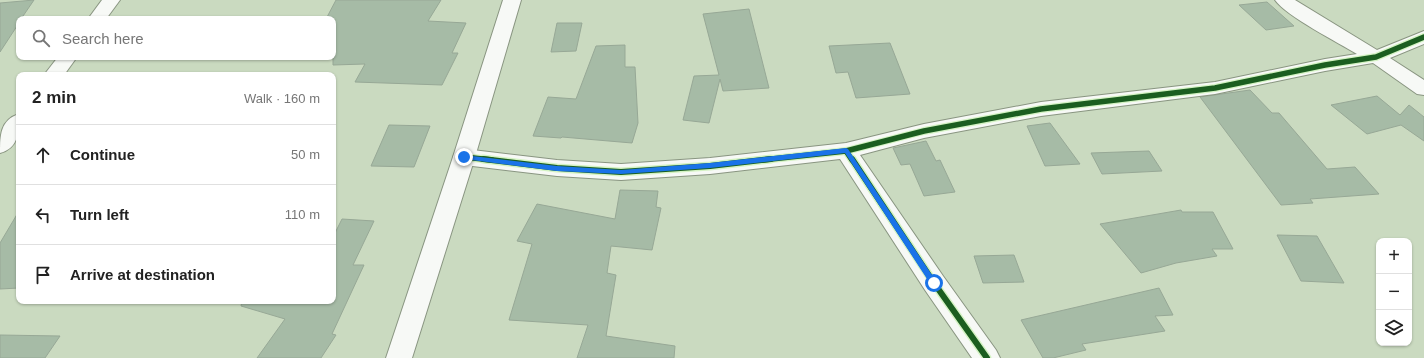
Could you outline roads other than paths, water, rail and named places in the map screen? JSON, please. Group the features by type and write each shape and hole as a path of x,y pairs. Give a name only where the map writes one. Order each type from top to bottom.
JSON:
{"street":[{"path":"99,16 111,0"},
{"path":"399,358 464,157 512,0"},
{"path":"1284,0 1302,13 1376,57 1424,89"},
{"path":"464,157 557,168 621,172 717,165 846,151 924,130 1041,109 1215,88 1325,65 1376,57 1424,37"},
{"path":"56,72 66,60"},
{"path":"0,146 16,125"},
{"path":"846,151 934,283 987,358"}]}
